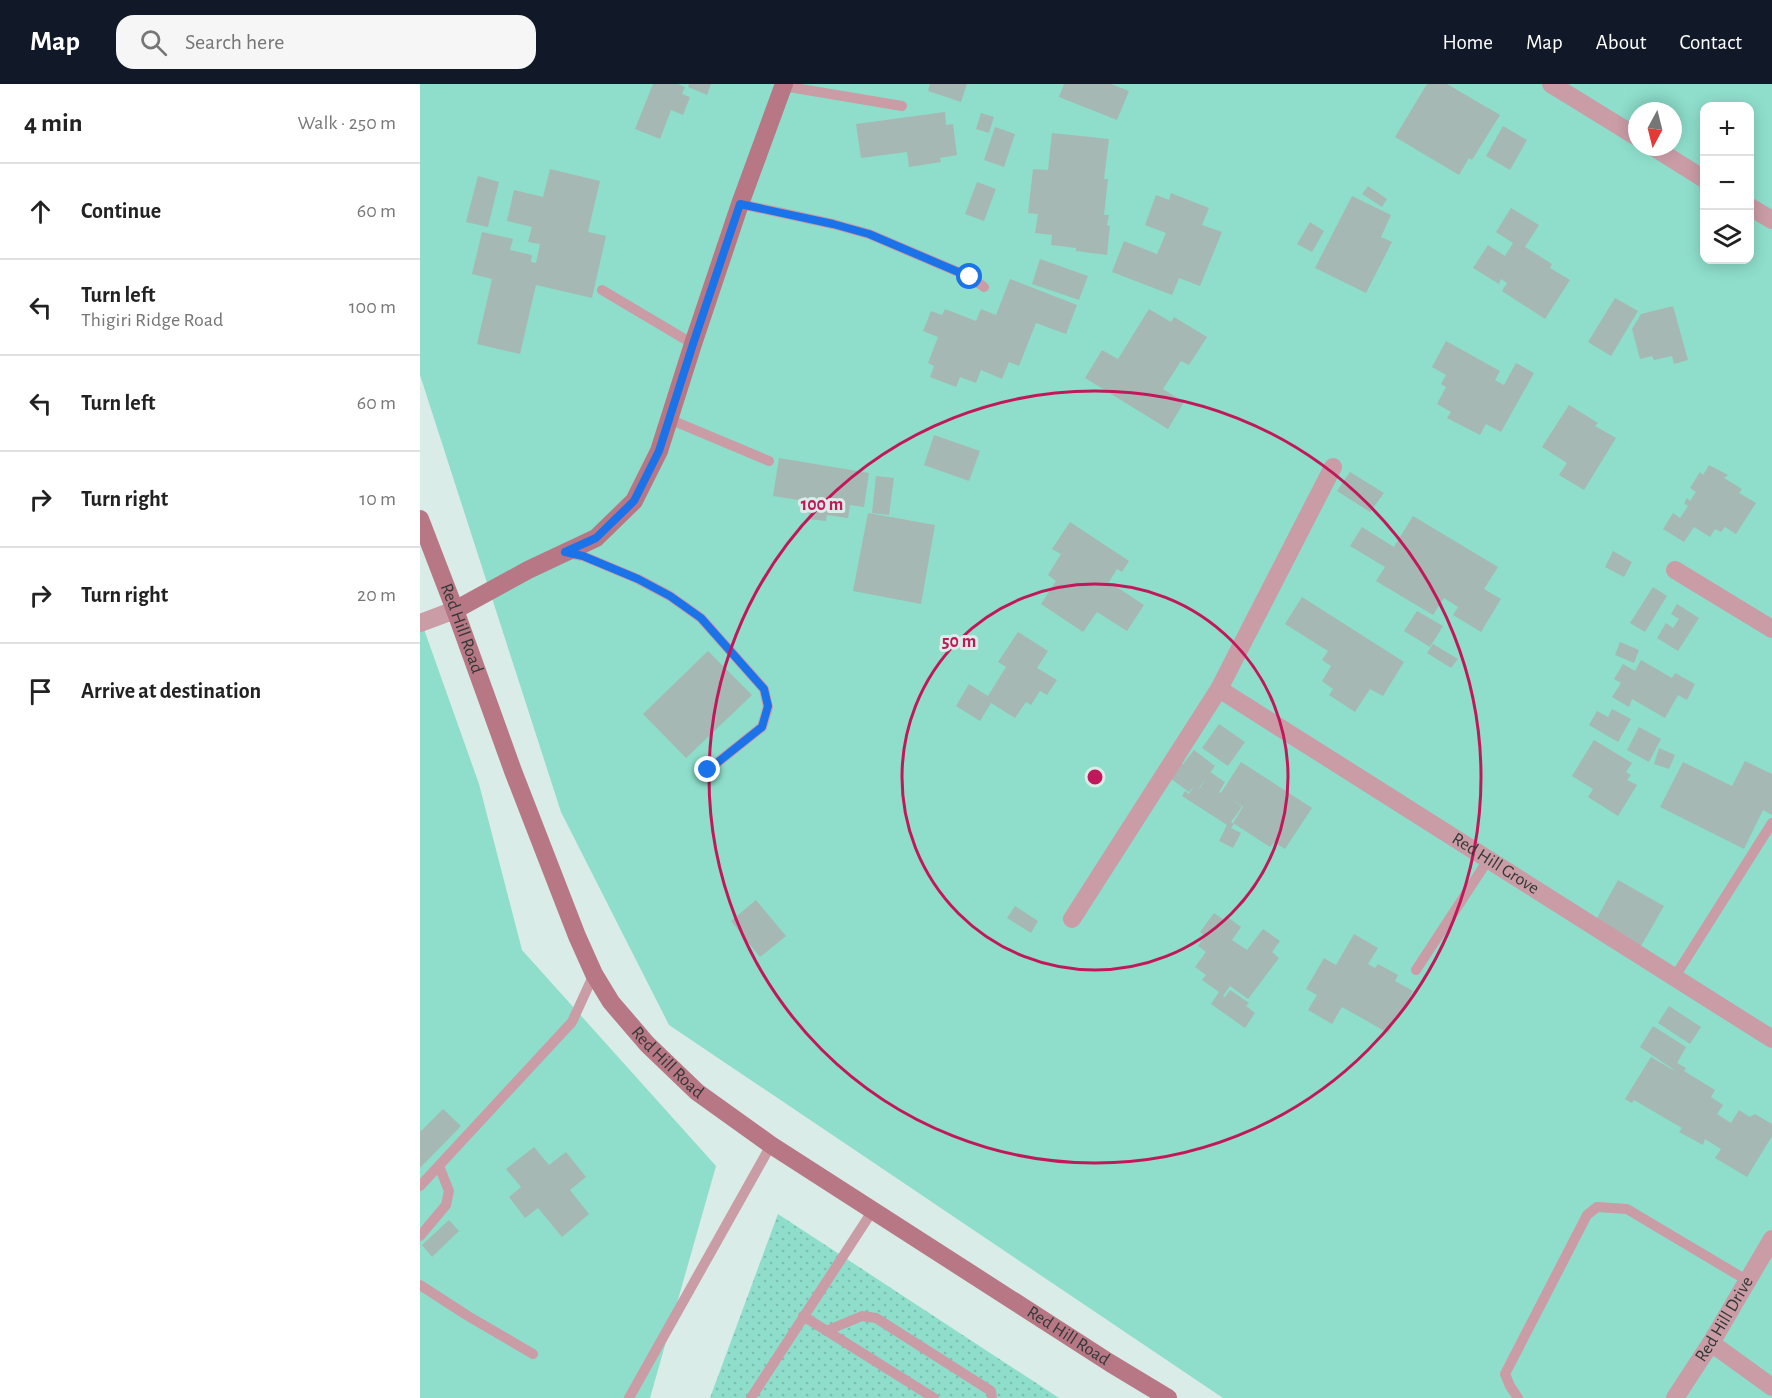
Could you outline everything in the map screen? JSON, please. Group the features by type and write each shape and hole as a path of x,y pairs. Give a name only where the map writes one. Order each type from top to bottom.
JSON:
{"main road":[{"path":"455,610 528,570 596,538 634,501 659,451 740,204 784,85"},
{"name":"Red Hill Road","path":"420,519 577,936 594,974 611,1002 647,1044 697,1092 771,1144 1168,1398"}],"street":[{"path":"1551,84 1628,131"},
{"path":"1667,156 1700,176"},
{"path":"1754,210 1772,220"},
{"path":"1072,920 1219,689 1333,467"},
{"path":"1675,570 1772,629"},
{"path":"420,623 455,610"},
{"name":"Red Hill Grove","path":"1219,689 1772,1039"},
{"name":"Red Hill Drive","path":"1675,1398 1712,1343 1772,1239"},
{"path":"1712,1343 1772,1387"}],"lane":[{"path":"784,85 902,106"},
{"path":"740,204 869,234 970,277 984,287"},
{"path":"602,290 693,344"},
{"path":"669,419 769,461"},
{"path":"565,552 583,556 638,579 670,596 701,618 764,689 768,706 762,727 708,770"},
{"path":"1674,978 1772,823"},
{"path":"1416,970 1488,860"},
{"path":"420,1186 572,1022 594,974"},
{"path":"629,1398 771,1144"},
{"path":"420,1236 446,1205 449,1191 439,1166"},
{"path":"1518,1398 1506,1374 1587,1215 1597,1207 1627,1209 1748,1281"},
{"path":"751,1398 873,1210"},
{"path":"420,1285 533,1354"},
{"path":"803,1316 934,1398"},
{"path":"826,1331 862,1316 876,1318 992,1391 992,1398"}],"green space":[{"path":"420,84 1772,84 1772,1398 1223,1398 669,1025 561,812 420,375"},
{"path":"420,618 479,784 522,950 716,1166 650,1398 420,1398"},
{"path":"778,1214 1059,1398 710,1398"}],"building":[{"path":"653,84 678,84 685,87 682,94 690,97 683,115 671,110 660,139 635,129"},
{"path":"689,84 711,84 707,95 688,87"},
{"path":"930,84 967,84 961,102 928,91"},
{"path":"1064,84 1111,84 1129,91 1117,120 1059,97"},
{"path":"1427,84 1447,84 1500,115 1472,160 1469,158 1459,175 1395,137"},
{"path":"945,112 946,125 953,124 957,155 940,158 941,162 909,167 907,152 861,158 856,124"},
{"path":"981,113 994,117 989,133 976,129"},
{"path":"1503,126 1527,140 1510,170 1486,156"},
{"path":"995,127 1015,134 1004,167 984,160"},
{"path":"1052,133 1109,139 1104,179 1108,179 1104,215 1109,215 1107,225 1110,226 1107,255 1051,245 1052,235 1035,233 1038,214 1028,213 1033,169 1048,170"},
{"path":"550,169 600,181 588,232 606,236 592,298 536,285 520,354 477,344 492,279 472,274 482,232 513,239 510,250 532,255 531,262 536,263 540,244 528,242 532,227 507,221 514,190 543,197"},
{"path":"478,176 499,182 488,227 466,222"},
{"path":"977,182 996,189 984,221 965,214"},
{"path":"1368,186 1387,199 1382,207 1362,194"},
{"path":"1171,193 1209,208 1202,225 1222,232 1200,286 1179,278 1172,295 1112,272 1124,241 1157,254 1166,233 1145,225 1156,195 1169,200"},
{"path":"1352,196 1391,215 1381,237 1392,242 1366,293 1315,268"},
{"path":"1511,208 1539,225 1525,247 1552,264 1550,268 1570,280 1545,319 1502,291 1507,283 1501,279 1499,284 1473,268 1488,245 1505,256 1513,243 1496,232"},
{"path":"1310,222 1324,231 1312,252 1297,244"},
{"path":"1040,259 1088,276 1079,300 1032,284"},
{"path":"1010,279 1077,305 1066,334 1036,323 1019,366 1009,362 1002,379 981,370 976,383 960,377 956,387 930,377 934,366 928,363 938,337 923,331 931,311 942,315 945,309 976,321 981,309 996,315"},
{"path":"1615,298 1638,311 1611,356 1588,342"},
{"path":"1673,306 1688,360 1674,364 1672,356 1654,360 1652,356 1640,359 1632,329 1641,314"},
{"path":"1149,309 1171,322 1174,317 1207,337 1189,365 1181,361 1163,389 1184,402 1168,429 1085,378 1102,350 1118,359"},
{"path":"1446,341 1500,371 1495,380 1504,385 1516,363 1534,373 1501,432 1486,424 1480,435 1447,418 1451,412 1437,404 1446,387 1441,384 1446,375 1432,367"},
{"path":"1569,405 1598,423 1595,426 1616,438 1584,490 1559,475 1567,463 1542,447"},
{"path":"934,435 980,451 969,481 924,465"},
{"path":"779,458 869,473 864,507 850,505 848,518 827,515 826,521 808,519 811,502 773,496"},
{"path":"1709,465 1728,475 1724,478 1742,489 1739,493 1756,503 1736,534 1725,527 1721,532 1715,529 1710,537 1694,527 1684,542 1663,529 1673,513 1680,518 1688,506 1684,503 1687,498 1690,501 1696,492 1690,488 1700,472 1703,475"},
{"path":"1350,472 1384,493 1370,512 1337,491"},
{"path":"876,476 894,478 889,515 872,513"},
{"path":"868,513 935,525 921,604 853,591"},
{"path":"1413,516 1498,567 1484,589 1501,599 1481,632 1453,615 1458,607 1444,598 1433,615 1376,581 1385,567 1350,546 1362,527 1394,547"},
{"path":"1070,522 1129,561 1122,572 1117,569 1109,582 1144,605 1127,631 1097,612 1083,632 1041,604 1056,581 1048,575 1061,554 1052,549"},
{"path":"1613,551 1632,562 1624,577 1605,567"},
{"path":"1653,587 1667,596 1645,632 1630,623"},
{"path":"1302,597 1404,662 1383,696 1370,689 1355,712 1329,695 1333,689 1322,681 1331,666 1322,660 1328,651 1285,624"},
{"path":"1677,604 1699,618 1678,651 1657,638 1666,623 1673,628 1679,619 1671,614"},
{"path":"1417,611 1443,626 1430,647 1404,631"},
{"path":"1018,632 1048,651 1037,668 1057,680 1047,695 1040,691 1031,705 1026,702 1015,718 991,703 980,721 956,706 969,684 988,696 1006,667 998,662"},
{"path":"1620,642 1639,650 1634,663 1615,655"},
{"path":"1433,644 1458,659 1451,668 1427,653"},
{"path":"708,651 752,695 686,758 643,714"},
{"path":"1641,660 1672,678 1675,673 1695,684 1687,700 1678,695 1665,718 1632,699 1629,707 1612,697 1621,683 1614,679 1623,664 1635,671"},
{"path":"1612,709 1631,719 1618,742 1589,725 1597,711 1608,717"},
{"path":"1219,724 1245,742 1228,766 1202,748"},
{"path":"1639,727 1661,739 1649,762 1627,750"},
{"path":"1594,740 1632,763 1626,772 1631,775 1627,780 1637,785 1618,816 1588,797 1593,789 1572,776"},
{"path":"1659,748 1675,755 1669,769 1654,764"},
{"path":"1194,750 1215,766 1210,772 1225,782 1219,792 1221,793 1241,762 1312,808 1285,849 1274,842 1270,847 1233,823 1243,807 1228,797 1242,807 1231,822 1234,824 1231,828 1241,833 1233,848 1219,841 1227,825 1182,796 1185,791 1189,794 1194,786 1189,792 1167,776 1178,761 1183,764"},
{"path":"1745,761 1772,774 1772,815 1763,810 1744,849 1660,807 1683,762 1732,786"},
{"path":"1618,880 1664,906 1641,946 1596,920"},
{"path":"756,900 786,936 760,957 731,921"},
{"path":"1015,906 1038,921 1031,933 1007,918"},
{"path":"1214,913 1224,920 1226,916 1241,927 1232,940 1247,950 1263,929 1280,941 1272,952 1279,958 1248,999 1230,986 1223,996 1225,997 1230,990 1249,1003 1246,1006 1255,1013 1245,1028 1211,1004 1219,992 1202,980 1206,975 1195,967 1206,952 1198,946 1205,936 1200,932"},
{"path":"1354,934 1378,948 1368,964 1375,968 1378,964 1398,975 1395,981 1413,991 1388,1033 1342,1007 1332,1024 1308,1010 1317,995 1306,989 1324,958 1336,965"},
{"path":"1669,1006 1701,1027 1690,1044 1658,1023"},
{"path":"1653,1026 1686,1047 1677,1063 1686,1068 1684,1071 1715,1090 1711,1097 1723,1105 1717,1114 1731,1123 1739,1110 1750,1117 1755,1114 1772,1124 1772,1136 1747,1177 1715,1158 1721,1149 1705,1139 1703,1145 1679,1132 1682,1128 1634,1100 1632,1103 1625,1099 1651,1057 1673,1070 1640,1047"},
{"path":"443,1109 461,1126 420,1168 420,1132"},
{"path":"534,1147 549,1165 566,1152 586,1177 570,1190 589,1214 562,1237 538,1208 525,1218 509,1197 521,1187 506,1169"},
{"path":"449,1220 459,1231 432,1257 422,1245"}],"route":[{"path":"708,770 762,727 768,706 764,689 701,618 670,596 638,579 583,556 565,552 596,538 634,501 659,451 740,204 869,234 970,277"}]}
